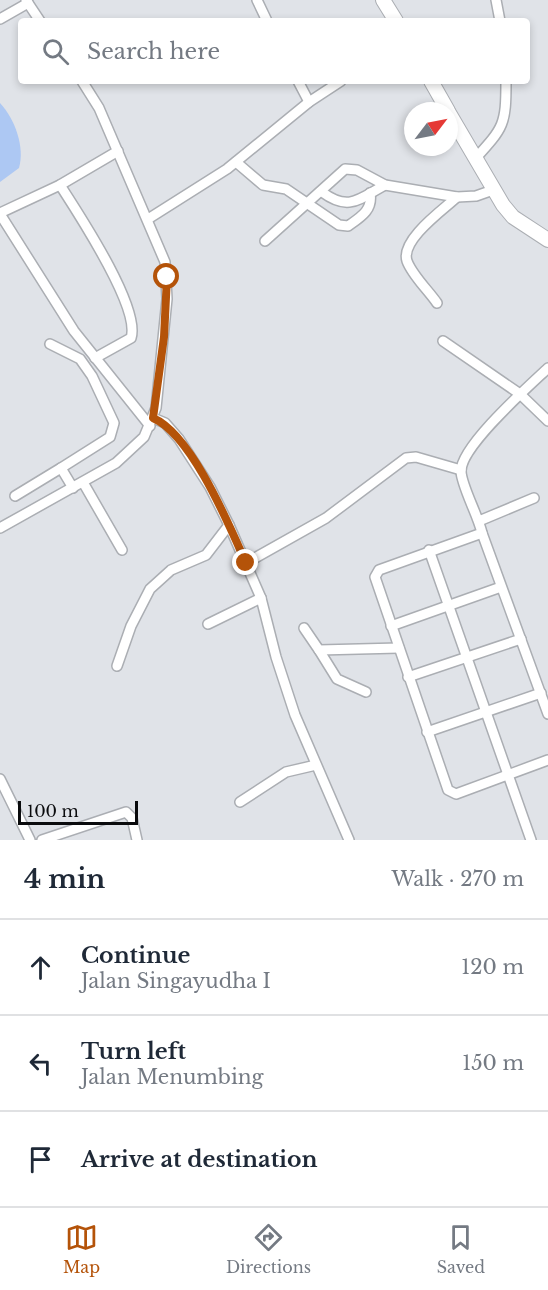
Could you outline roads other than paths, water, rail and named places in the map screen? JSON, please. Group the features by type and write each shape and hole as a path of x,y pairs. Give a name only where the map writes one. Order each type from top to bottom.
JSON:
{"main road":[{"path":"383,0 394,18"},
{"path":"432,84 442,102"},
{"path":"458,129 493,190 513,217 548,240"}],"street":[{"path":"257,0 266,18"},
{"path":"496,0 499,18"},
{"path":"0,20 27,1 38,18"},
{"path":"0,528 84,484 116,463 136,445 152,422 162,358 167,277 160,246 99,108 84,84"},
{"path":"300,84 309,102"},
{"path":"148,219 236,162 309,102 336,84"},
{"path":"475,159 505,121 506,84"},
{"path":"118,151 60,185 0,214 39,278 95,358 152,422 165,423 179,439 210,487 261,598 276,657 316,765 349,840"},
{"path":"236,162 263,185 286,189 339,225 348,226 371,207 370,193"},
{"path":"265,241 309,204 342,171 350,168 385,185 457,197 476,196 493,190"},
{"path":"60,185 101,251 133,324 131,338 95,358"},
{"path":"322,192 340,203 350,204 385,185"},
{"path":"437,303 407,262 406,253 413,237 457,197"},
{"path":"444,341 520,394 548,421"},
{"path":"15,496 110,437 114,423 92,376 80,359 50,344"},
{"path":"461,470 482,436 520,394 548,369"},
{"path":"246,563 326,518 406,459 416,457 461,470"},
{"path":"61,468 73,488"},
{"path":"461,470 548,714"},
{"path":"84,484 122,550"},
{"path":"479,521 534,498"},
{"path":"117,666 131,626 150,589 171,570 206,555 229,525"},
{"path":"482,533 429,550 376,573 375,581 448,790 454,794 548,760"},
{"path":"429,550 531,840"},
{"path":"392,626 501,587"},
{"path":"208,624 261,598"},
{"path":"304,628 337,679 366,692"},
{"path":"408,677 521,639"},
{"path":"320,650 399,648"},
{"path":"428,732 486,714 541,693"},
{"path":"240,802 286,772 316,765"},
{"path":"0,780 29,836 18,840"},
{"path":"42,840 126,812 132,818 136,840"}]}
